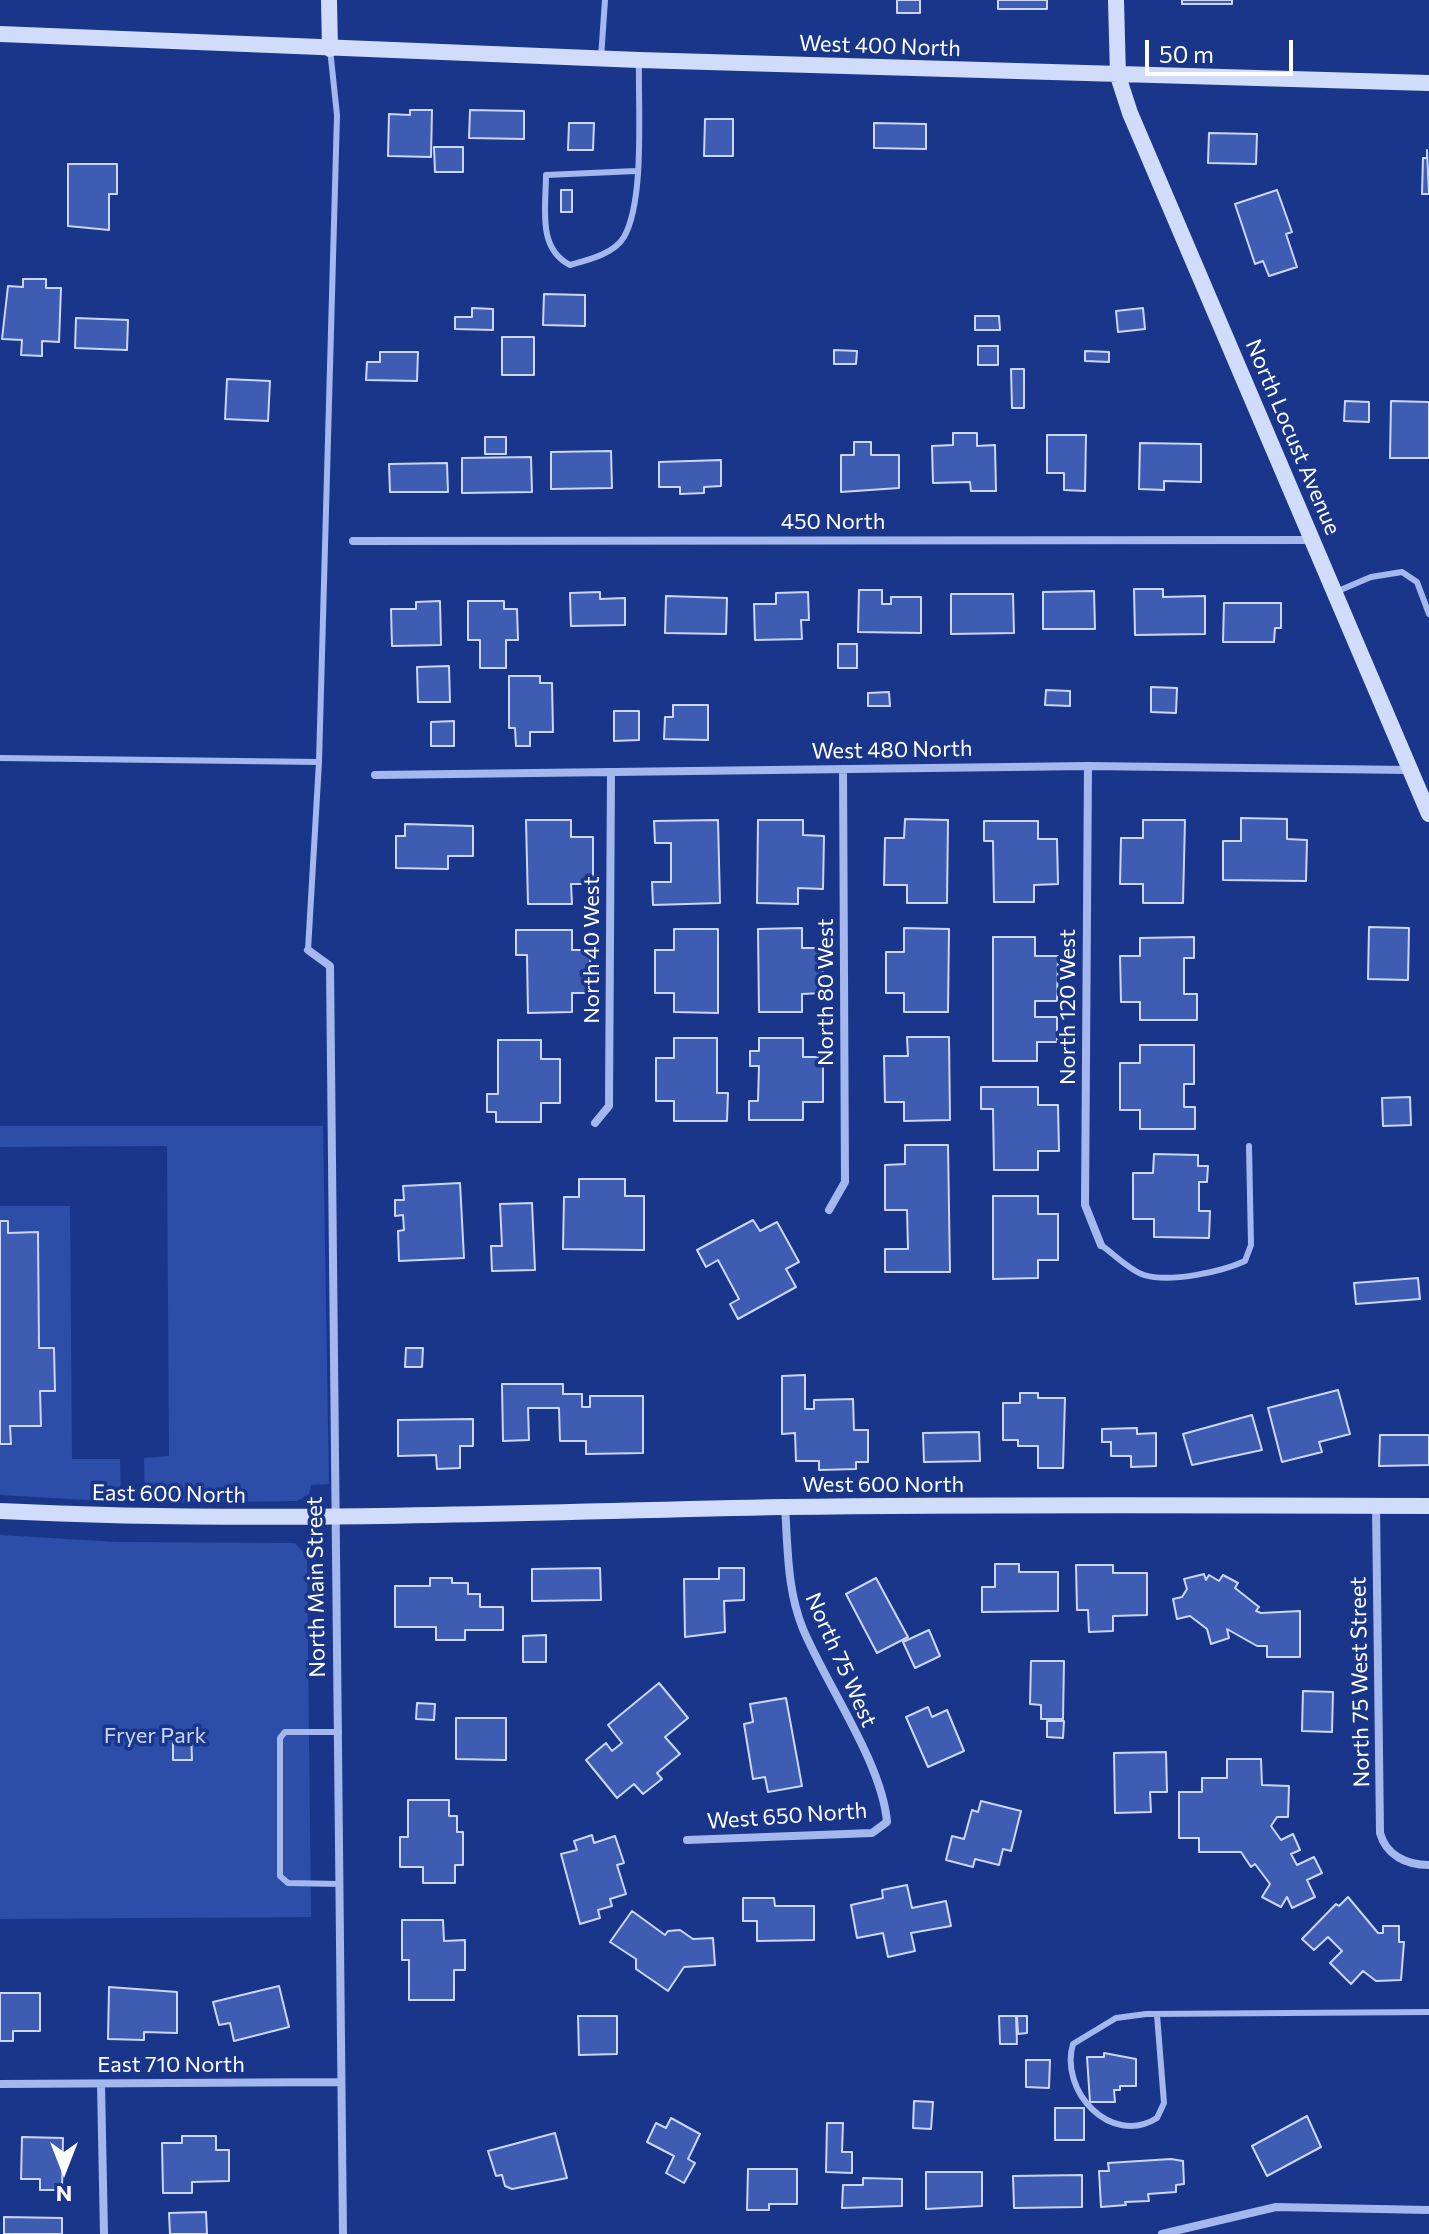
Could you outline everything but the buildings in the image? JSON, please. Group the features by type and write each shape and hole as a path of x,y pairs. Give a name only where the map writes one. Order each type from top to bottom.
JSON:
{"street":[{"path":"329,0 330,49"},
{"name":"North Locust Avenue","path":"1116,0 1118,76 1130,113 1429,814"},
{"name":"West 400 North","path":"0,34 639,60 1429,83"},
{"name":"450 North","path":"353,541 1313,540"},
{"name":"West 480 North","path":"375,775 1088,766 1409,770"},
{"name":"North 120 West","path":"1088,766 1085,1205 1101,1245"},
{"name":"North 80 West","path":"829,1210 845,1182 843,769"},
{"name":"North 40 West","path":"595,1123 609,1106 611,772"},
{"name":"North Main Street","path":"308,950 330,966 343,2234"},
{"name":"North 75 West Street","path":"1376,1506 1380,1833 1384,1846 1392,1853 1406,1861 1429,1865"},
{"name":"West 600 North","path":"337,1518 785,1507 1429,1506"},
{"name":"North 75 West","path":"785,1507 791,1594 803,1628 877,1781 887,1822"},
{"name":"East 600 North","path":"0,1511 127,1518 337,1518"},
{"name":"West 650 North","path":"687,1840 872,1833 887,1822"},
{"name":"East 710 North","path":"0,2084 341,2082"},
{"path":"101,2084 104,2234"},
{"path":"1162,2234 1276,2207 1429,2210"}],"lane":[{"path":"601,58 605,0"},
{"path":"308,950 319,762 337,115 330,49"},
{"path":"636,171 546,175 547,243 557,259 570,265 597,258 623,239 635,205 636,171 639,60"},
{"path":"1335,592 1371,577 1402,572 1417,582 1429,614"},
{"path":"0,758 319,762"},
{"path":"1101,1245 1142,1275 1223,1271 1245,1261 1251,1245 1249,1146"},
{"path":"339,1732 285,1732 280,1738 280,1876 288,1883 340,1884"},
{"path":"1157,2015 1164,2103 1157,2118 1138,2127 1111,2124 1089,2107 1075,2086 1068,2059 1073,2044 1116,2018 1157,2015 1429,2012"}],"green space":[{"path":"0,1126 323,1126 329,1484 311,1485 309,1494 297,1501 145,1503 144,1458 169,1456 167,1146 0,1147"},
{"path":"0,1206 70,1206 72,1459 120,1459 121,1502 0,1495"},
{"name":"Fryer Park","path":"0,1535 117,1542 295,1543 307,1556 311,1917 0,1919"}]}
